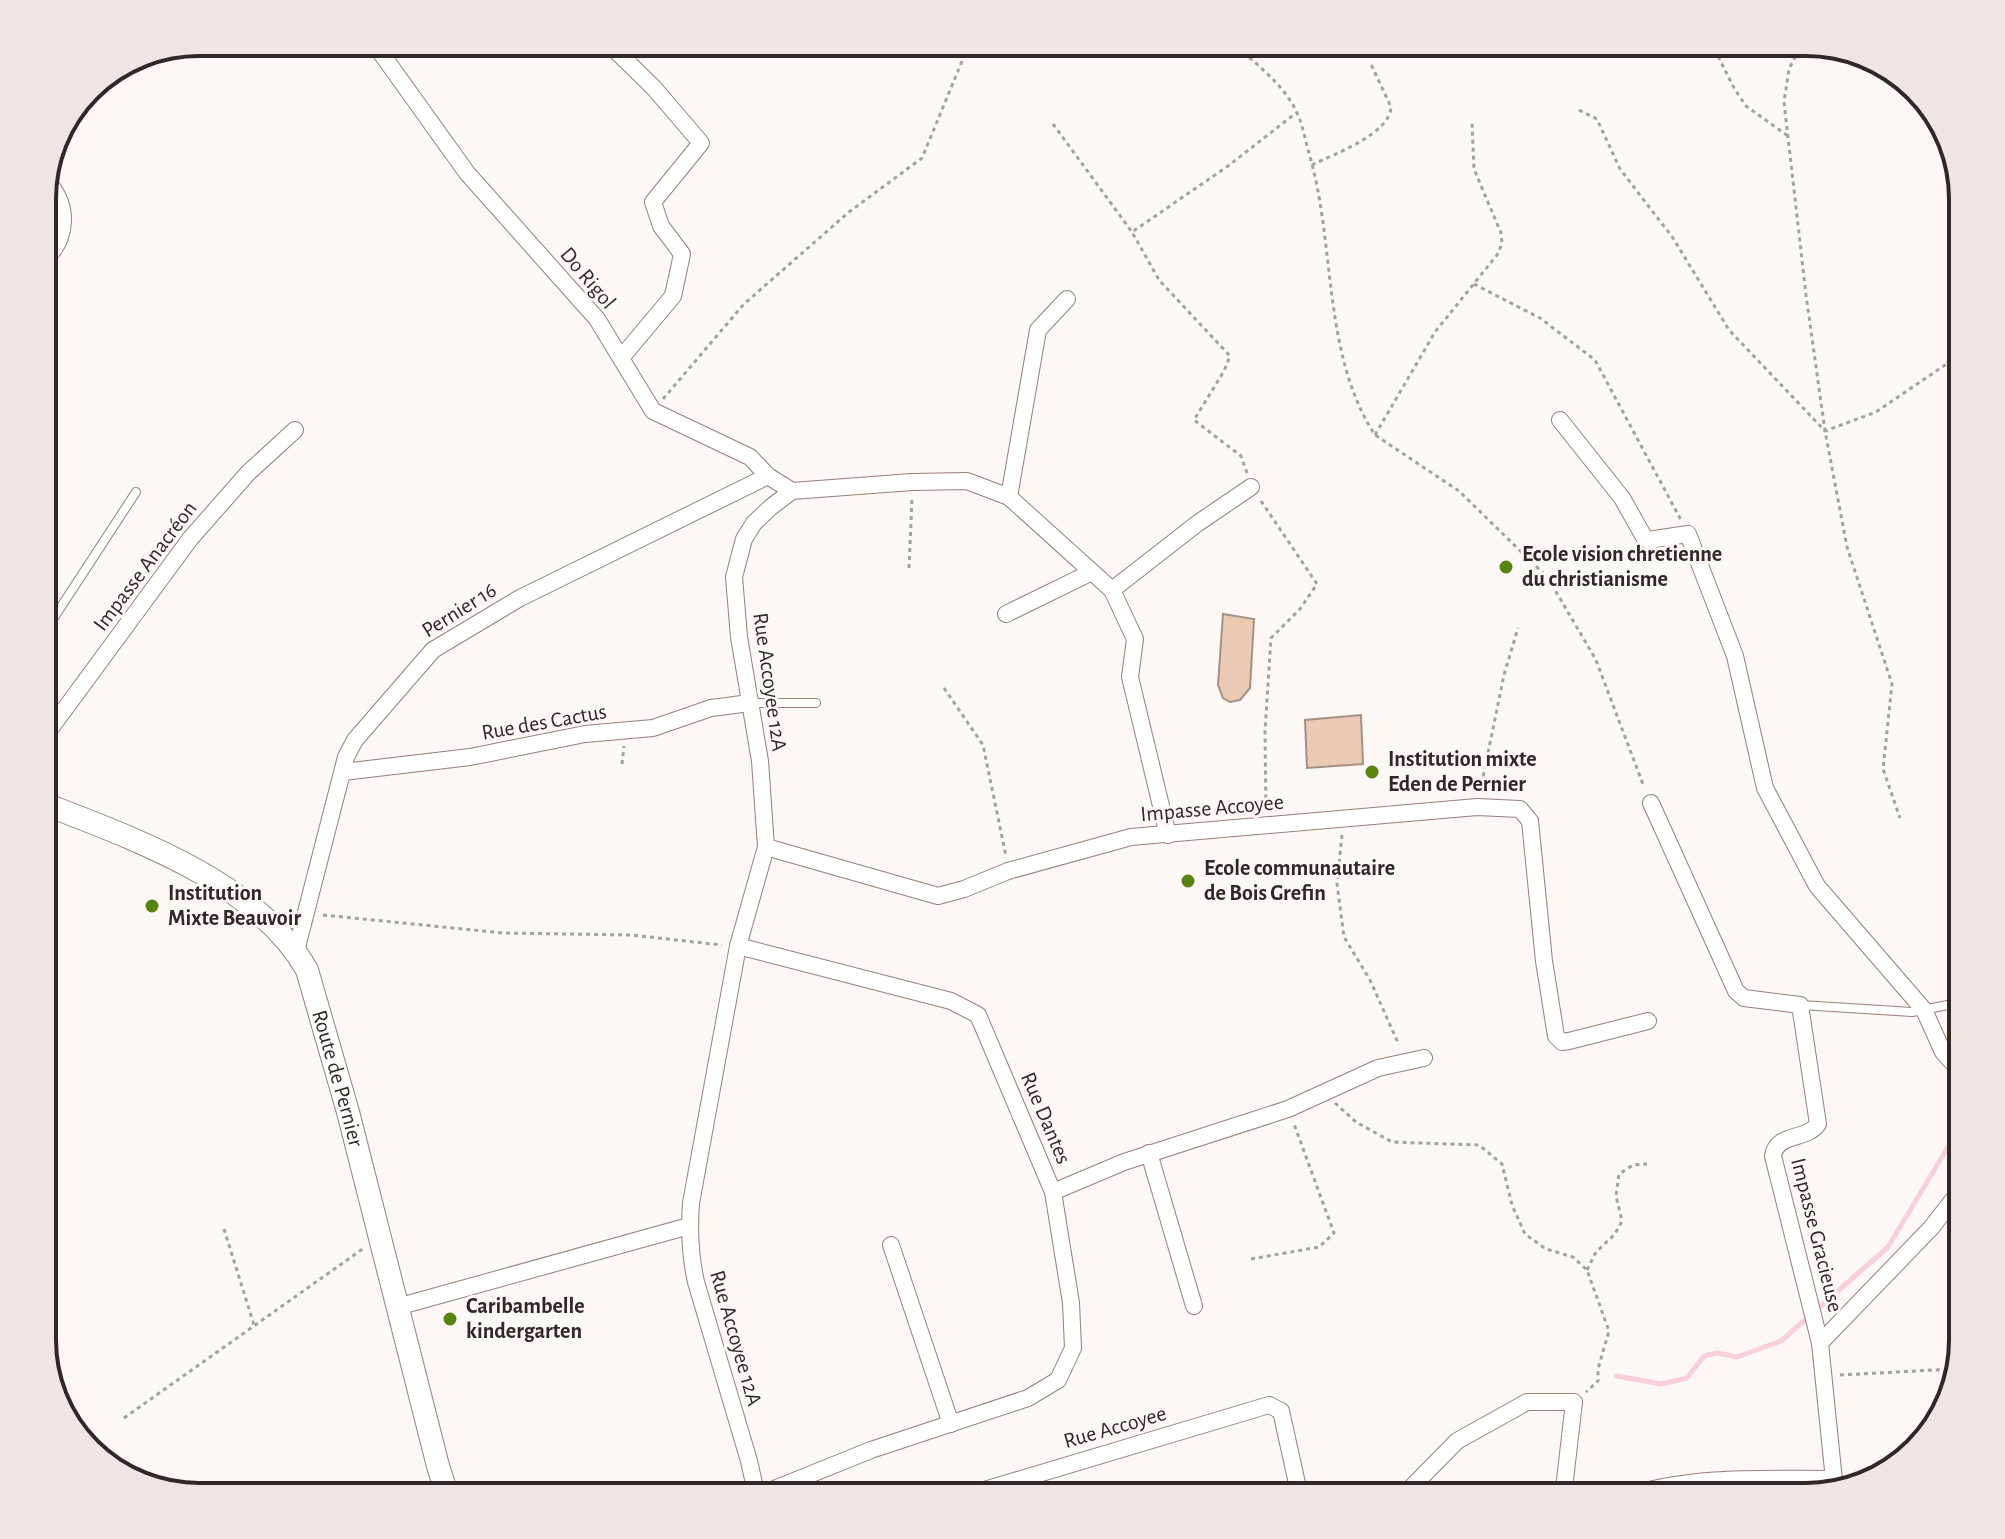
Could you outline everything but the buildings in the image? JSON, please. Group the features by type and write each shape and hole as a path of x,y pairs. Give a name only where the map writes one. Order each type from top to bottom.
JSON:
{"street":[{"name":"Do Rigol","path":"383,56 467,173 597,319 653,411"},
{"path":"621,56 654,88 701,143 653,202 661,226 682,254 673,296 621,358"},
{"path":"56,195 62,204 64,216 56,241"},
{"path":"1009,497 1038,330 1067,299"},
{"path":"653,411 750,457 768,476 792,491 967,481 1009,497 1112,590 1135,639 1130,677 1168,835"},
{"path":"1560,420 1622,498 1644,537 1648,540 1688,534 1735,656 1765,788 1817,886 1924,1010 1949,1059"},
{"name":"Impasse Anacréon","path":"56,721 190,539 248,473 295,430"},
{"name":"Pernier 16","path":"296,951 343,772 355,740 433,650 520,598 768,476"},
{"path":"1112,590 1198,523 1251,487"},
{"name":"Rue Accoyee 12A","path":"754,1483 696,1282 690,1258 689,1226 738,946 766,847 760,761 739,637 734,577 744,539 754,523 792,491"},
{"path":"1006,614 1092,572"},
{"name":"Rue des Cactus","path":"343,772 470,757 585,734 653,728 711,708 750,703"},
{"path":"1651,803 1736,991 1744,998 1800,1005"},
{"name":"Impasse Accoyee","path":"766,847 938,896 1008,871 1131,837 1477,807 1520,809 1530,821 1544,961 1556,1036 1562,1042 1648,1021"},
{"name":"Route de Pernier","path":"56,809 194,869 252,906 280,931 307,970 348,1112 443,1483"},
{"name":"Rue Dantes","path":"738,946 951,1001 978,1015 1053,1192 1149,1153 1288,1109 1378,1068 1424,1058"},
{"name":"Impasse Gracieuse","path":"1800,1005 1818,1124 1814,1130 1780,1142 1773,1156 1820,1343 1835,1480"},
{"path":"1149,1153 1194,1306"},
{"path":"791,1483 871,1450 1028,1398 1058,1380 1073,1348 1071,1303 1053,1192"},
{"path":"1820,1343 1931,1228 1949,1205"},
{"path":"397,1307 689,1226"},
{"path":"891,1245 951,1424"},
{"path":"1416,1483 1457,1441 1527,1402 1574,1402 1565,1483"},
{"name":"Rue Accoyee","path":"1008,1483 1269,1405 1281,1411 1297,1483"},
{"path":"1700,1483 1726,1480 1807,1483"}],"lane":[{"path":"56,615 136,492"},
{"path":"750,703 816,703"},
{"path":"1800,1005 1912,1012 1949,1005"}],"path":[{"path":"653,411 744,304 849,212 922,158 964,56"},
{"path":"1247,56 1269,75 1297,112 1326,230 1337,343 1366,422 1375,435 1459,491 1548,578 1596,660 1651,803"},
{"path":"1718,56 1746,106 1790,137"},
{"path":"1796,56 1789,69 1784,102 1806,295 1825,431 1847,547 1892,684 1883,769 1900,818"},
{"path":"1312,165 1366,138 1387,120 1391,107 1370,62"},
{"path":"1579,110 1597,119 1620,169 1673,238 1729,330 1825,431"},
{"path":"1132,232 1228,166 1297,112"},
{"path":"1375,435 1435,332 1497,255 1502,244 1501,233 1474,169 1472,121"},
{"path":"1053,124 1132,232 1159,280 1230,356 1194,420 1241,456 1251,487 1317,584 1300,609 1271,638 1265,731 1266,826"},
{"path":"1473,284 1540,318 1595,360 1688,534"},
{"path":"1825,431 1876,412 1948,363 1949,355"},
{"path":"909,568 912,482"},
{"path":"1477,807 1504,675 1518,628"},
{"path":"944,688 983,745 1008,871"},
{"path":"1342,819 1337,884 1344,937 1370,980 1401,1049 1403,1062"},
{"path":"305,913 503,933 631,935 738,946"},
{"path":"1324,1093 1356,1122 1392,1142 1479,1145 1502,1164 1512,1205 1525,1234 1546,1249 1573,1257 1587,1270 1609,1331 1598,1369 1598,1381 1574,1402"},
{"path":"1251,1259 1319,1247 1334,1233 1288,1109"},
{"path":"1587,1270 1596,1252 1615,1234 1622,1221 1616,1196 1619,1174 1633,1165 1647,1164"},
{"path":"224,1229 254,1325"},
{"path":"124,1418 380,1237"},
{"path":"1825,1376 1946,1369"}],"waterway":[{"path":"1617,1376 1661,1384 1687,1378 1704,1356 1717,1353 1737,1357 1781,1341 1888,1247 1949,1145"}],"place":[{"name":"Ecole vision chretienne du christianisme","path":"1506,567"},
{"name":"Institution mixte Eden de Pernier","path":"1372,772"},
{"name":"Ecole communautaire de Bois Grefin","path":"1188,881"},
{"name":"Institution Mixte Beauvoir","path":"152,906"},
{"name":"Caribambelle kindergarten","path":"450,1319"}]}
